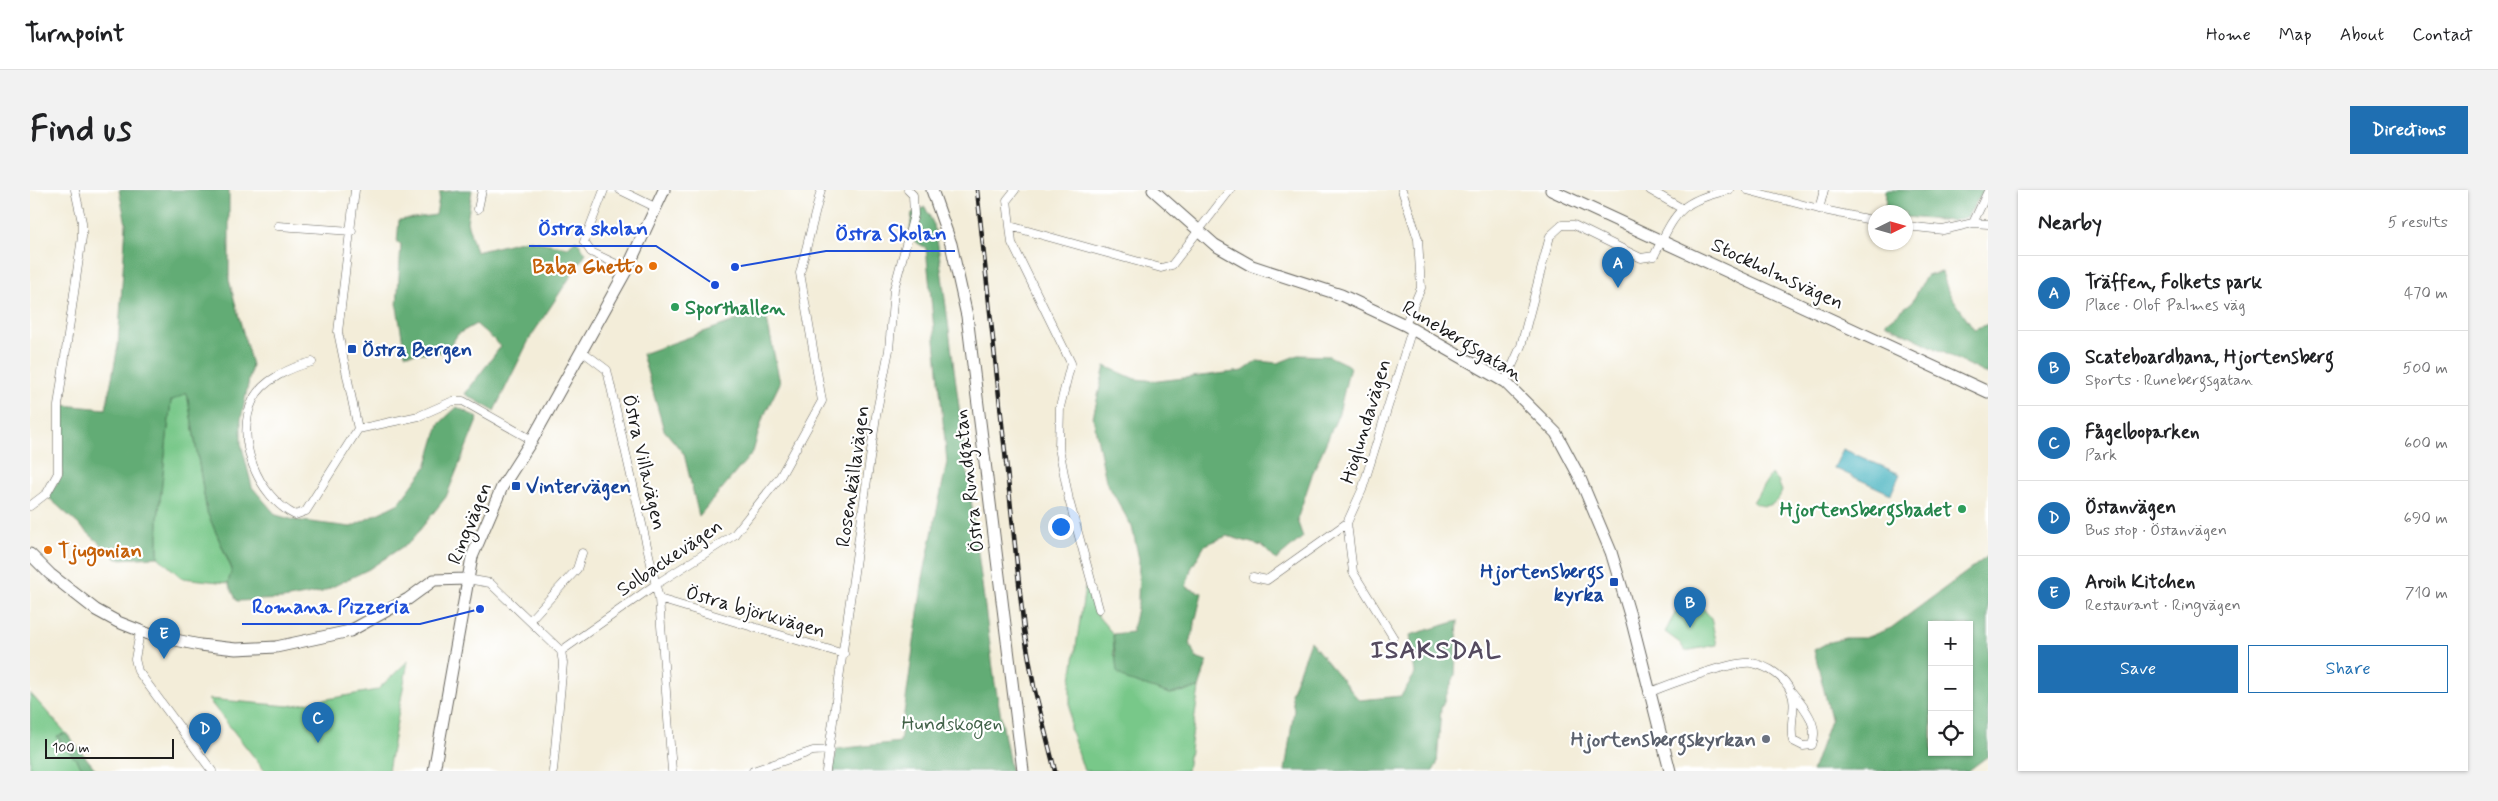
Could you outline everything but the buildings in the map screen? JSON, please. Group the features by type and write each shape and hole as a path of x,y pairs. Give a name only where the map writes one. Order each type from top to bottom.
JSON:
{"street":[{"path":"30,506 47,493 58,473 58,406 82,237 82,222 74,190"},
{"path":"312,362 293,367 273,379 253,399 247,442 254,468 272,499 282,509 295,515 306,512 358,429 338,332 352,231 355,190"},
{"path":"478,209 482,190"},
{"path":"604,190 584,242 591,252 627,269"},
{"path":"620,190 657,208"},
{"name":"Ringvägen","path":"30,554 50,574 96,610 140,632 206,646 236,649 276,648 350,631 408,598 434,580 467,579 472,557 502,488 532,440 627,269 664,190"},
{"name":"Solbackevägen","path":"561,651 655,585 734,535 780,477 822,401 800,273 821,190"},
{"name":"Rosenkällavägen","path":"826,771 844,654 876,416 889,350 894,288 914,215 913,195 908,190"},
{"name":"Östra Rundgatan","path":"932,190 951,244 967,316 1023,771"},
{"path":"1015,190 1006,200 1012,243 1071,363 1060,407 1058,448 1069,500 1100,608"},
{"name":"Runebergsgatan","path":"1153,190 1215,245 1252,266 1341,295 1409,327 1505,382 1556,433 1592,504 1611,552 1670,771"},
{"path":"1010,226 1162,268 1172,265 1230,190"},
{"name":"Höglundavägen","path":"1253,577 1268,580 1347,523 1362,490 1421,288 1418,239 1402,190"},
{"name":"Stockholmsvägen","path":"1551,190 1988,392"},
{"path":"1650,190 1681,208"},
{"path":"1505,382 1521,346 1550,236 1562,224 1574,225 1641,258 1654,256 1667,227 1681,208 1710,194 1729,190"},
{"path":"1747,190 1819,210 1868,219"},
{"path":"1819,210 1824,190"},
{"path":"1973,223 1988,191"},
{"path":"1913,227 1943,230 1973,223 1988,224"},
{"path":"278,226 352,231"},
{"name":"Östra Villavägen","path":"582,351 608,370 655,585 660,599 672,771"},
{"path":"358,429 419,416 452,401 464,401 532,440"},
{"path":"1347,523 1353,572 1393,637"},
{"path":"530,620 577,569 582,553"},
{"path":"434,771 467,579 490,583 561,651 563,663 553,771"},
{"name":"Östra björkvägen","path":"660,599 844,654"},
{"path":"140,632 135,659 138,671 212,771"},
{"path":"1648,693 1700,675 1751,663 1783,677 1812,722 1815,737 1812,745 1803,746 1793,741 1790,730 1794,699 1791,690"},
{"path":"753,771 813,751 830,750"}],"green space":[{"path":"119,190 229,190 229,280 252,365 241,419 241,443 252,487 276,515 294,520 351,527 399,503 426,467 439,424 457,407 478,418 446,497 411,541 369,569 322,592 283,599 237,601 228,583 232,569 207,512 187,393 171,401 158,519 158,557 117,559 48,497 62,475 62,405 106,409 118,346 126,224"},
{"path":"472,190 467,222 476,252 525,240 568,247 576,240 586,253 530,338 494,411 465,394 501,346 476,324 458,334 446,352 405,354 397,307 401,244 397,243 399,220 436,215 440,192"},
{"path":"1886,190 1984,190 1967,217 1951,221 1913,218 1913,205 1885,205"},
{"name":"Hundskogen","path":"925,207 934,225 938,245 995,684 1011,771 832,771 837,749 900,742 923,578 947,462 926,248 909,238 912,213"},
{"path":"1942,272 1948,291 1974,329 1988,324 1988,375 1885,323 1912,302 1926,276"},
{"path":"765,310 780,383 762,420 753,452 699,516 684,454 664,430 642,354"},
{"path":"1298,355 1329,356 1350,366 1339,413 1312,475 1297,520 1303,537 1276,560 1262,546 1227,536 1205,545 1191,569 1186,587 1202,593 1190,644 1196,658 1207,662 1199,688 1170,694 1127,680 1117,672 1113,634 1132,632 1138,603 1139,559 1132,527 1106,481 1093,417 1105,366 1135,379 1158,381 1243,371 1257,361 1278,363"},
{"path":"187,393 207,512 232,570 228,583 182,578 158,557 158,519 171,400"},
{"path":"1771,474 1778,481 1782,491 1780,496 1774,503 1767,506 1753,502"},
{"path":"1988,556 1988,756 1968,771 1812,771 1831,718 1814,650 1827,643 1845,638 1865,638 1891,628"},
{"path":"1085,587 1096,614 1113,634 1114,655 1170,694 1199,688 1187,771 1084,771 1070,728 1070,686"},
{"path":"1702,607 1711,618 1717,645 1685,651 1680,643 1665,632 1678,608 1690,610"},
{"path":"1458,621 1455,675 1441,708 1437,764 1433,771 1285,771 1294,710 1291,694 1310,641 1359,700 1401,696 1415,674 1410,635"},
{"path":"408,661 388,771 265,771 208,699 289,706 377,690"},
{"path":"30,693 66,733 57,737 85,771 30,771"},
{"path":"66,733 97,771 85,771 57,736"}],"water":[{"name":"Hjortensbergsbadet","path":"1843,449 1900,474 1891,494 1834,468"}],"railway":[{"path":"977,190 1024,630 1034,687 1055,771"}],"place":[{"name":"Baba Ghetto","path":"653,266"},
{"name":"Östra Skolan","path":"735,267"},
{"name":"Östra skolan","path":"715,285"},
{"name":"Träffen, Folkets park","path":"1618,288"},
{"name":"Sporthallen","path":"675,307"},
{"name":"Östra Bergen","path":"352,349"},
{"name":"Vintervägen","path":"516,486"},
{"name":"Hjortensbergsbadet","path":"1962,509"},
{"name":"Tjugonian","path":"48,550"},
{"name":"Hjortensbergs kyrka","path":"1614,582"},
{"name":"Romana Pizzeria","path":"480,609"},
{"name":"Scateboardbana, Hjortensberg","path":"1690,628"},
{"name":"Aroih Kitchen","path":"164,659"},
{"name":"Hjortensbergskyrkan","path":"1766,739"},
{"name":"Fågelboparken","path":"318,743"},
{"name":"Östanvägen","path":"205,754"}],"district":[{"name":"ISAKSDAL","path":"1436,649"}]}
